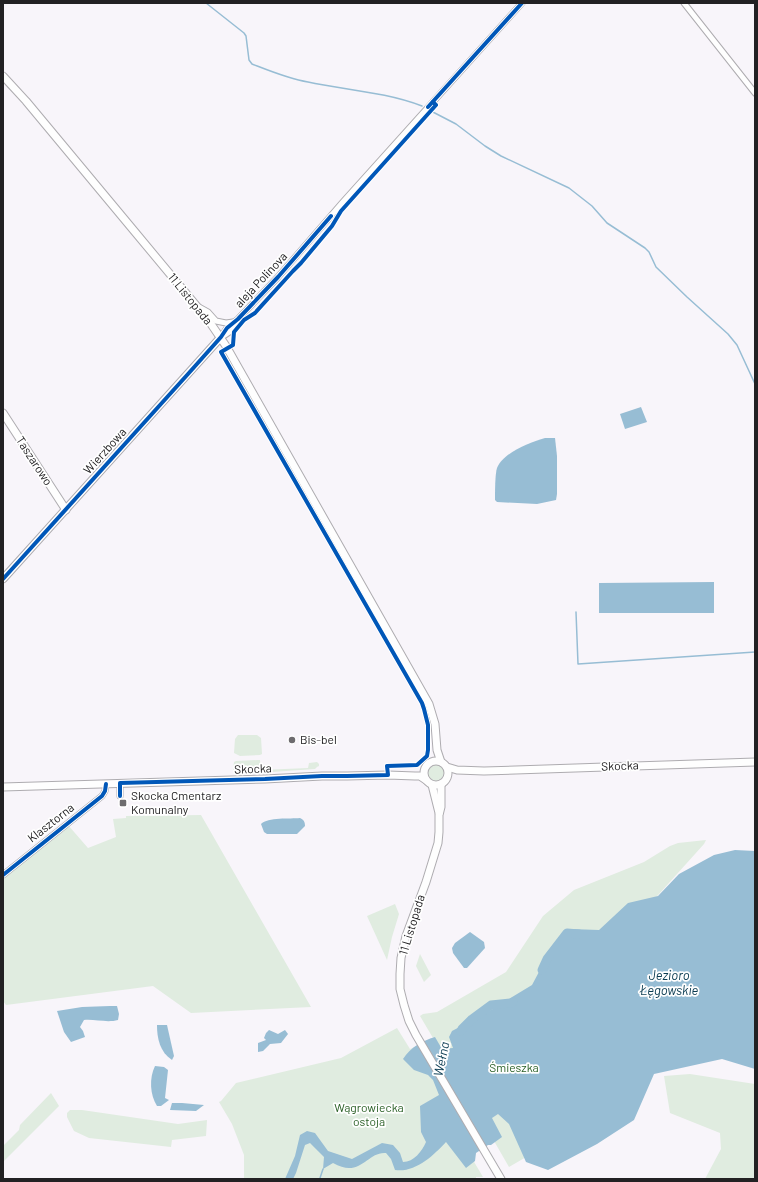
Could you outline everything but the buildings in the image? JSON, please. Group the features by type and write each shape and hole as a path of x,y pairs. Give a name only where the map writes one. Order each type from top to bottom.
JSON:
{"main road":[{"name":"11 Listopada","path":"3,76 29,105 221,337 426,698 431,708 435,724 437,750 444,764"},
{"name":"Wierzbowa","path":"3,579 221,337"},
{"name":"Taszarowo","path":"3,413 66,510"},
{"name":"11 Listopada","path":"428,765 433,753 433,716"},
{"path":"434,761 444,764 448,771 447,778 441,784 432,785 428,783 424,771 428,765 434,761"},
{"name":"Skocka","path":"444,764 457,770 484,771 755,762"},
{"name":"Skocka","path":"388,775 417,771 428,765"},
{"name":"Skocka","path":"447,778 484,771"},
{"name":"Skocka","path":"3,787 322,776 420,776 426,780"},
{"name":"11 Listopada","path":"441,784 438,843 426,882 406,936 400,974 402,997 409,1021 416,1035 500,1179"},
{"name":"11 Listopada","path":"432,785 439,816"}],"street":[{"name":"aleja Polinova","path":"221,337 231,331 236,320 278,277 522,3"},
{"path":"684,3 755,93"},
{"path":"195,305 208,312 216,321 226,323 236,320"},
{"name":"Klasztorna","path":"3,875 102,796 105,791 106,784"},
{"path":"120,784 120,796"}],"green space":[{"path":"238,735 257,735 261,738 262,754 240,756 234,753 235,739"},
{"path":"260,760 261,770 308,768 309,763 317,762 319,766 315,769 244,774 233,770 234,762 236,761"},
{"path":"436,764 442,767 445,773 442,779 436,782 430,779 427,773 430,767"},
{"path":"201,815 311,1007 191,1013 153,986 6,1005 3,1001 3,877 68,825 88,848 116,837 113,819 126,818 126,816"},
{"path":"706,840 650,904 646,1087 509,1167 494,1141 470,1155 483,1177 476,1177 476,1179 244,1179 244,1155 232,1124 219,1102 236,1083 341,1058 397,1028 410,1049 433,1038 420,1016 423,1014 437,1012 506,972 543,916 574,890 644,862 670,846 678,843"},
{"path":"395,904 399,914 387,960 367,916"},
{"path":"420,954 431,975 424,982 416,966"},
{"path":"690,1074 755,1084 755,1179 705,1179 721,1149 720,1133 670,1113 664,1076"},
{"path":"51,1093 59,1106 3,1162 3,1146 19,1130 20,1125"},
{"path":"70,1110 82,1110 178,1124 207,1120 206,1136 172,1140 171,1147 89,1138 74,1131 67,1117 67,1113"}],"water":[{"path":"641,407 647,422 625,429 620,414"},
{"path":"545,438 555,438 557,456 556,500 537,504 497,502 495,500 495,479 497,468 500,463 518,449 532,442"},
{"path":"714,582 714,613 599,613 599,583"},
{"path":"300,818 304,821 305,826 297,834 267,834 264,832 261,824 274,819"},
{"name":"Jezioro Łęgowskie","path":"735,850 755,851 755,1069 722,1059 654,1074 634,1120 597,1144 548,1170 526,1162 509,1124 498,1114 492,1118 502,1137 476,1153 475,1161 466,1168 446,1142 429,1158 410,1169 395,1170 391,1159 386,1153 374,1156 357,1166 350,1168 333,1163 323,1169 324,1157 310,1143 305,1145 293,1179 285,1179 295,1156 300,1135 307,1131 315,1133 328,1151 352,1159 382,1143 393,1145 400,1153 403,1162 407,1162 414,1158 426,1142 421,1132 420,1106 439,1095 433,1080 428,1075 414,1070 403,1059 413,1048 426,1040 435,1037 442,1049 453,1048 449,1037 452,1031 486,1013 532,985 540,970 570,929 599,930 628,903 658,896 679,874 714,855"},
{"path":"470,932 484,942 485,948 467,968 464,968 453,953 452,948 455,943"},
{"path":"117,1006 119,1014 118,1020 84,1020 80,1027 85,1037 71,1042 64,1032 57,1011 82,1007"},
{"path":"157,1025 167,1025 174,1056 172,1060 168,1057 160,1045"},
{"path":"269,1030 278,1034 285,1030 288,1034 281,1043 270,1044 263,1051 258,1052 258,1043 266,1040 264,1038"},
{"path":"155,1066 164,1067 168,1070 165,1098 169,1100 161,1106 157,1106 155,1102 151,1086"},
{"path":"172,1103 204,1105 196,1111 170,1110"}],"waterway":[{"path":"206,3 244,33 246,36 249,60 252,64 294,79 380,94 422,106"},
{"path":"429,110 456,124 501,156 569,188 592,206 607,223 645,248 649,252 656,267 728,334 737,345 755,384"},
{"path":"576,612 578,664 755,652"},
{"name":"Wełna","path":"542,970 547,959 567,933 579,934"},
{"name":"Wełna","path":"461,1031 472,1019 491,1005 513,1002"},
{"path":"320,1178 323,1169"}],"cycle path":[{"path":"428,107 522,3"},
{"path":"120,796 120,783 388,775 387,766 417,765 427,756 428,725 422,703 221,352 233,345 234,332 244,320 255,313 301,263 332,226 341,211 436,105 433,102"},
{"path":"3,579 188,374 221,337 227,328 238,319 278,277 331,216"},
{"path":"3,875 102,796 105,791 106,784"}],"place":[{"name":"Bis-bel","path":"292,740"},
{"name":"Skocka Cmentarz Komunalny","path":"123,803"}],"park label":[{"name":"Śmieszka","path":"514,1068"},
{"name":"Wągrowiecka ostoja","path":"369,1115"}]}
